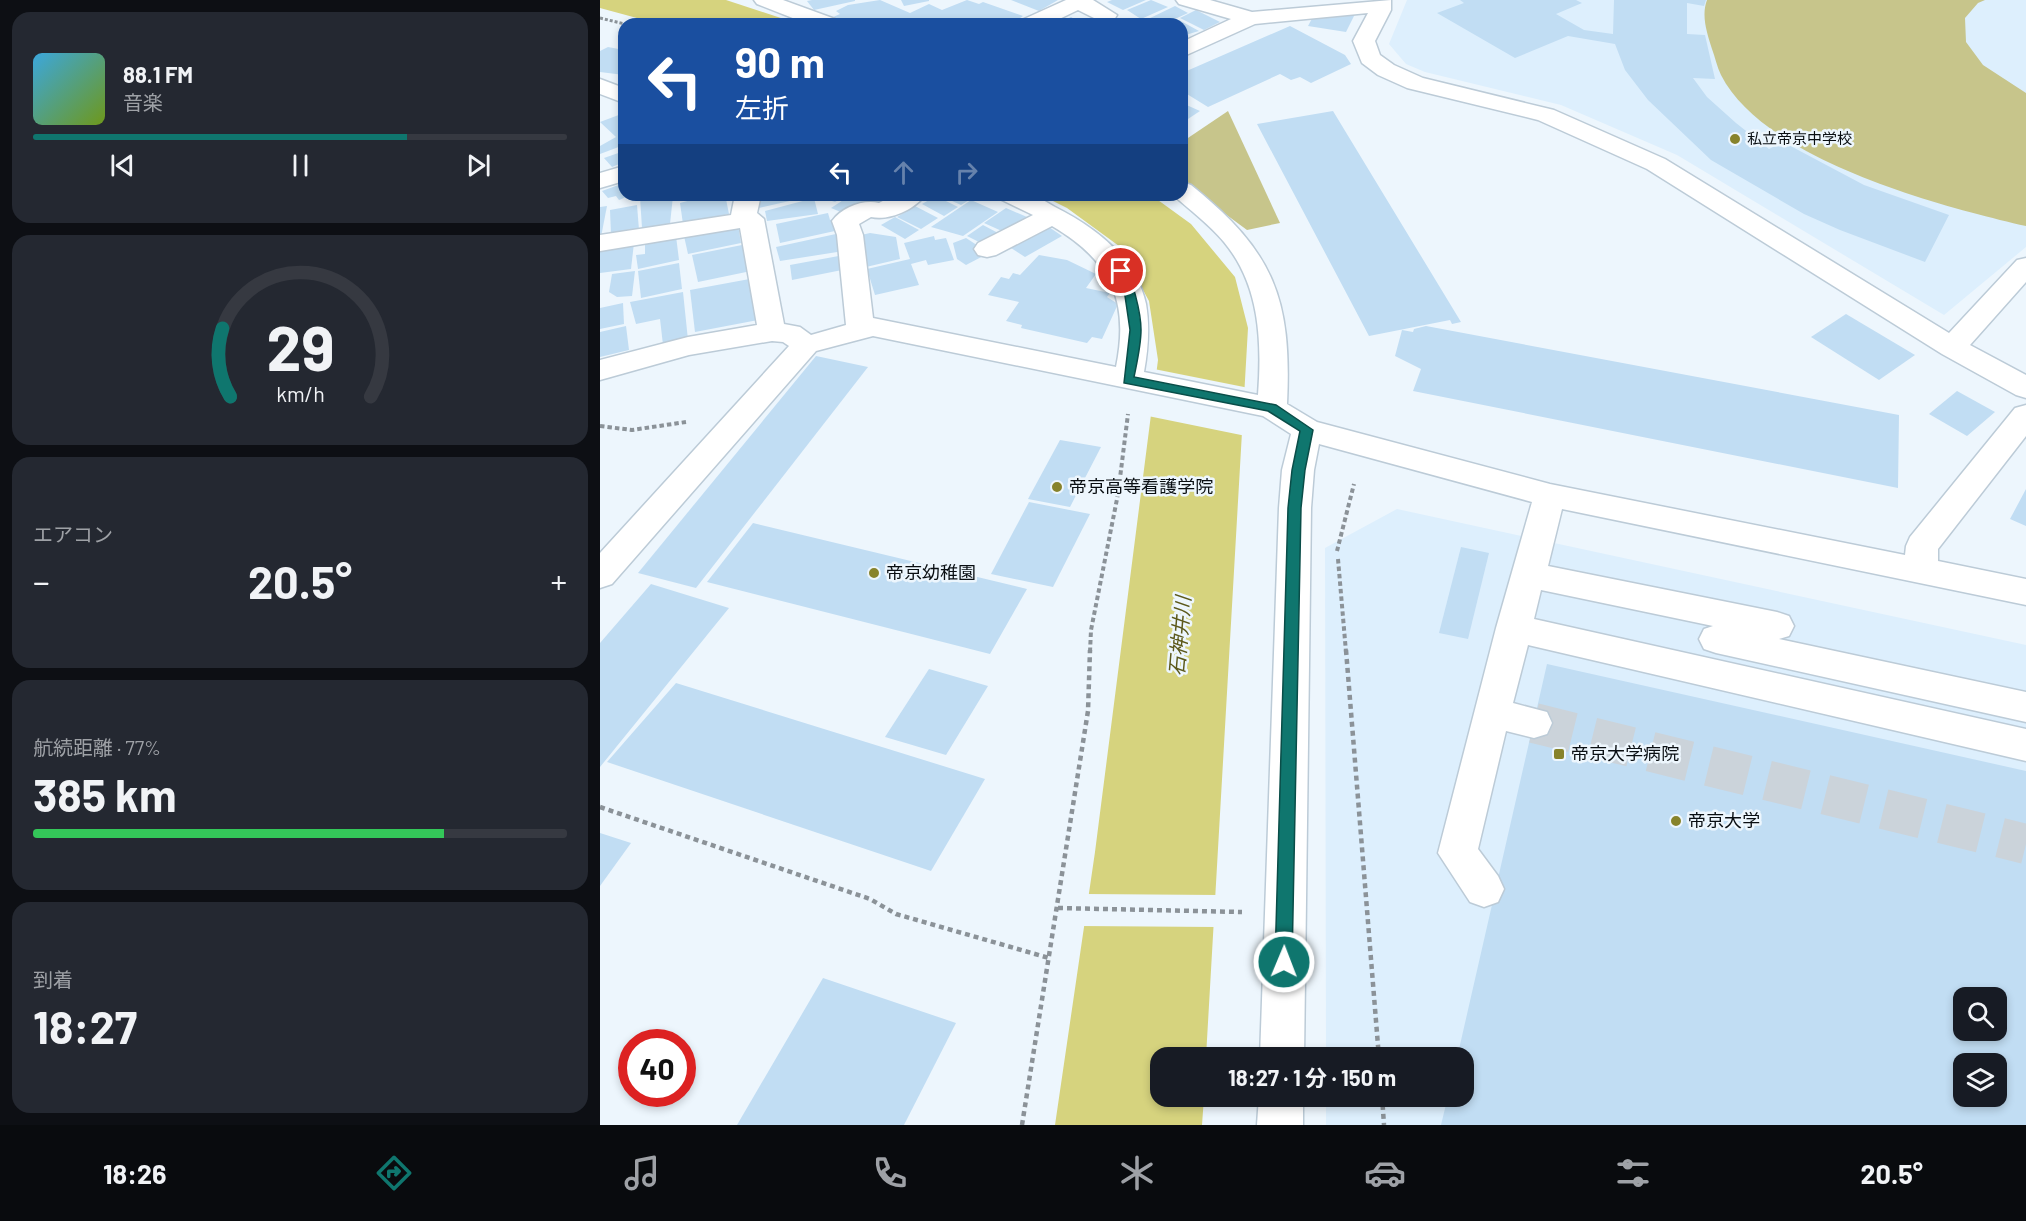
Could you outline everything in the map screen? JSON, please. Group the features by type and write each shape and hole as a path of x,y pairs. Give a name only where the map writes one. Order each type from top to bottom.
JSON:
{"street":[{"path":"764,0 812,18"},
{"path":"1185,0 1251,18"},
{"path":"1045,18 1081,1 1106,15"},
{"path":"1188,47 1251,18 1381,3"},
{"path":"1381,3 1364,41 1370,58 1386,70 1415,83 1546,115 1656,164 1952,346 2026,388"},
{"path":"600,86 618,94"},
{"path":"600,111 618,105"},
{"path":"600,181 618,174"},
{"path":"1188,195 1218,218 1240,242 1254,262 1268,294 1273,322 1265,406"},
{"path":"860,330 850,235 845,221 869,208 882,212 901,201"},
{"path":"1024,201 1053,215 1100,246 1121,271 1130,296 1135,330 1136,382"},
{"path":"600,243 749,207 772,332"},
{"path":"987,249 1053,215"},
{"path":"1952,346 2026,266"},
{"path":"600,575 806,345 873,327 1136,382 1265,406 1307,430 1550,495 2026,592"},
{"path":"600,370 688,346 772,332 790,333 806,345"},
{"path":"1922,571 1922,546 2026,415"},
{"path":"1282,1047 1295,508 1298,470 1307,430"},
{"path":"1484,889 1458,853 1492,713 1550,495"},
{"path":"1528,575 1777,626"},
{"path":"1514,628 2026,745"},
{"path":"1716,639 2026,707"},
{"path":"1492,713 1534,723"},
{"path":"1280,1125 1281,1107"}],"path":[{"path":"600,18 618,22"},
{"path":"1022,1125 1088,711 1091,630 1118,494 1129,407 1136,382"},
{"path":"600,426 632,430 743,414"},
{"path":"1354,484 1337,552 1378,1047"},
{"path":"600,807 870,899 896,914 1049,958"},
{"path":"1058,908 1246,912"},
{"path":"1383,1107 1384,1125"}],"shaded area":[{"path":"1407,0 2026,0 2026,247 1944,315 1677,155 1561,105 1425,72 1406,64 1389,44"},
{"path":"1707,0 1985,0 1978,3 1965,18 1966,42 1983,65 2026,93 2026,226 1948,206 1857,175 1814,155 1775,132 1743,105 1721,75 1705,24"},
{"path":"1228,111 1280,223 1247,230 1188,186 1188,138"},
{"name":"帝京大学","path":"1397,509 2026,645 2026,1125 1326,1125 1326,1107 1474,1107 1474,1047 1326,1047 1325,548"}],"water":[{"path":"600,0 726,0 781,18 637,18 600,8"},
{"name":"石神井川","path":"1053,201 1159,201 1191,224 1235,277 1248,328 1207,1047 1150,1047 1150,1107 1203,1107 1202,1125 1055,1125 1095,852 1158,360 1149,301 1119,246 1067,208"}],"pier":[{"path":"1154,369 1249,388 1246,436 1148,416"},
{"path":"1086,894 1218,895 1216,927 1081,926"}],"building":[{"path":"880,0 910,13 929,4 942,10 967,0 979,4 983,2 1023,16 1020,18 831,18 840,14 836,11 848,5"},
{"path":"901,0 929,0 929,1 904,6"},
{"path":"1011,0 1058,0 1039,11"},
{"path":"1146,0 1123,10 1107,2"},
{"path":"1151,0 1168,7 1143,18 1127,10"},
{"path":"1460,0 1576,0 1582,3 1556,14 1584,30 1613,34 1614,0 1706,0 1704,6 1687,3 1687,34 1705,35 1715,79 1693,78 1707,97 1736,123 1769,149 1783,142 1864,185 1949,215 1925,262 1840,230 1804,214 1711,160 1648,100 1625,70 1615,44 1568,36 1515,58 1437,13 1464,3"},
{"path":"807,1 855,1 814,10"},
{"path":"1175,6 1188,13 1177,18 1150,18"},
{"path":"1196,10 1220,22 1204,30 1188,22 1188,18 1180,18"},
{"path":"1315,13 1355,14 1346,32 1308,26"},
{"path":"1188,25 1199,31 1188,34"},
{"path":"1290,26 1345,55 1351,64 1311,83 1300,77 1291,80 1280,74 1208,107 1188,95 1188,70"},
{"path":"608,47 618,49 618,74 600,72 600,51"},
{"path":"1188,106 1200,111 1188,119"},
{"path":"1333,111 1461,322 1452,324 1450,320 1369,336 1257,124"},
{"path":"618,115 618,147 600,154 600,146 616,137 600,122"},
{"path":"618,153 618,164 612,167 604,158"},
{"path":"618,185 618,199 616,196 608,198 602,191"},
{"path":"640,201 672,201 670,224 642,228"},
{"path":"726,201 729,214 683,224 680,203"},
{"path":"761,201 790,201 759,208"},
{"path":"803,201 815,201 818,214 767,221 765,211"},
{"path":"842,201 870,202 848,215 831,208"},
{"path":"872,201 890,201 882,206"},
{"path":"927,201 946,201 958,207 944,216 922,204"},
{"path":"952,201 968,201 961,205"},
{"path":"970,201 998,212 963,236 931,227"},
{"path":"637,205 639,230 611,235 610,210"},
{"path":"607,206 601,237 600,237 600,207"},
{"path":"915,206 938,218 921,229 897,217"},
{"path":"1006,208 1027,217 1004,232 984,223"},
{"path":"828,213 830,220 841,217 844,229 780,243 776,224"},
{"path":"895,217 919,230 905,239 881,225"},
{"path":"738,225 741,243 688,254 684,236"},
{"path":"983,225 998,233 983,244 967,236"},
{"path":"1049,227 1062,236 1025,257 1011,248"},
{"path":"845,232 850,250 780,261 776,247"},
{"path":"870,233 896,237 900,259 866,267 853,237"},
{"path":"676,236 679,260 638,269 636,255 645,254 645,242"},
{"path":"934,236 935,240 946,238 954,260 928,265 926,260 911,264 919,285 875,295 867,269 910,259 904,243"},
{"path":"966,238 989,253 966,265 957,259 953,243"},
{"path":"634,243 631,269 600,273 600,248"},
{"path":"747,244 751,271 698,282 692,255"},
{"path":"844,255 847,269 792,280 790,265"},
{"path":"1039,255 1067,260 1096,274 1086,288 1110,293 1107,297 1118,304 1102,339 1092,337 1087,343 1021,328 1022,325 1006,321 1019,302 988,295 1001,277 1009,279 1013,273 1020,275"},
{"path":"679,263 682,289 641,298 638,271"},
{"path":"635,271 632,296 617,297 609,292 612,274"},
{"path":"755,278 758,320 695,332 690,290"},
{"path":"683,292 688,340 663,345 660,319 636,324 630,302"},
{"path":"623,303 624,324 600,329 600,308"},
{"path":"1846,314 1915,355 1879,380 1811,337"},
{"path":"626,326 629,350 600,357 600,332"},
{"path":"1426,326 1899,415 1898,488 1413,391 1421,369 1395,356 1402,330 1413,332 1414,329"},
{"path":"816,356 868,367 696,588 638,573"},
{"path":"1957,391 1995,412 1967,436 1929,414"},
{"path":"1060,440 1101,447 1070,507 1028,499"},
{"path":"2026,489 2026,526 2010,519"},
{"path":"1029,502 1090,514 1053,587 991,574"},
{"path":"753,523 1027,589 990,654 707,582"},
{"path":"1461,547 1489,553 1468,639 1439,633"},
{"path":"651,584 729,608 600,767 600,643"},
{"path":"1547,664 2026,771 2026,1125 1441,1125 1445,1107 1474,1107 1474,1047 1460,1047"},
{"path":"929,669 988,686 946,755 885,737"},
{"path":"676,683 985,779 931,871 607,762"},
{"path":"600,833 631,843 600,886"},
{"path":"823,978 956,1023 904,1125 737,1125"}],"tunnel":[{"path":"1534,723 2026,844"}],"place":[{"name":"私立帝京中学校","path":"1735,139"},
{"name":"帝京高等看護学院","path":"1057,487"},
{"name":"帝京幼稚園","path":"874,573"},
{"name":"帝京大学病院","path":"1559,754"},
{"name":"帝京大学","path":"1676,821"}],"route":[{"path":"1121,271 1130,296 1135,330 1128,380 1272,408 1307,430 1298,470 1295,508 1284,962"}]}
